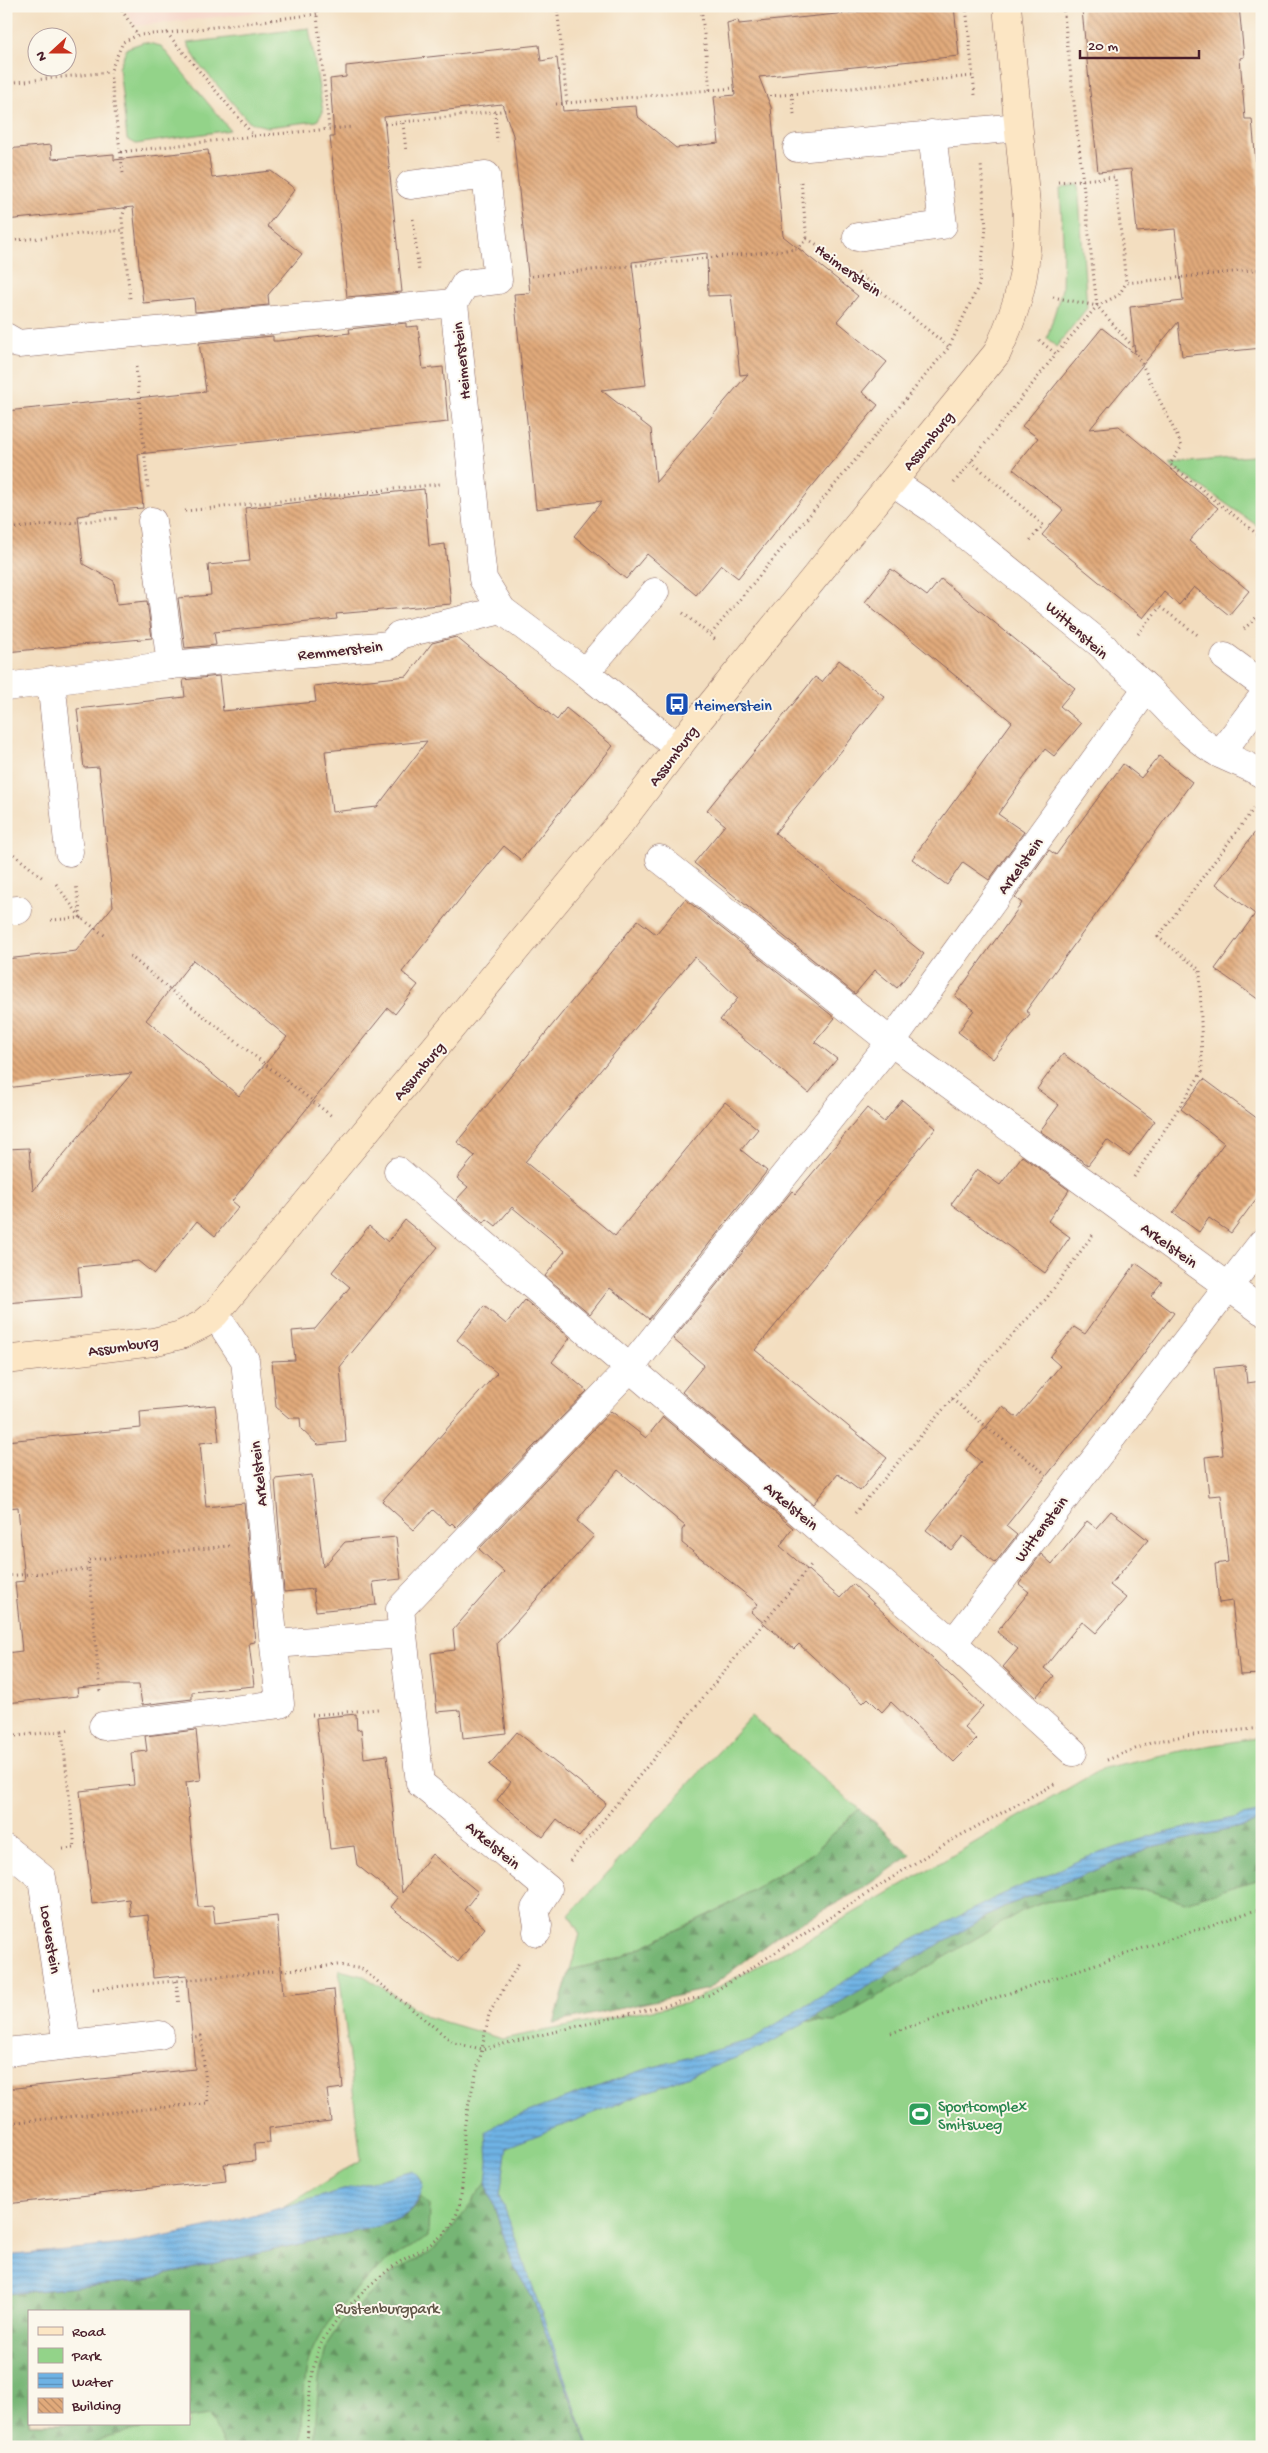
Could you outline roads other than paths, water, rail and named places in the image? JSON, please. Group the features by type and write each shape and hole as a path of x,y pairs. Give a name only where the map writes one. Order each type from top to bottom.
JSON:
{"street":[{"name":"Assumburg","path":"6,1360 153,1342 181,1336 203,1324 215,1314 617,827 743,665 997,353 1013,319 1021,292 1027,243 1024,186 1007,6"},
{"path":"797,148 1018,127"},
{"path":"857,237 942,225 932,134"},
{"name":"Heimerstein","path":"410,185 486,175 498,280 465,284 454,303 483,579 502,610 585,672 678,748"},
{"name":"Heimerstein","path":"6,337 18,344 454,303"},
{"name":"Wittenstein","path":"893,482 933,509 1104,647 1115,663 1147,688 1184,727 1220,754 1249,766 1262,774"},
{"path":"152,521 171,665"},
{"path":"585,672 655,592"},
{"name":"Remmerstein","path":"6,687 171,665 390,645 398,635 502,610"},
{"path":"1216,649 1262,684"},
{"path":"51,680 69,852"},
{"name":"Arkelstein","path":"536,1932 538,1925 535,1909 548,1889 420,1783 400,1610 630,1368 892,1042 1147,688"},
{"path":"1220,754 1262,698"},
{"name":"Arkelstein","path":"660,859 892,1042 1230,1287"},
{"name":"Arkelstein","path":"398,1171 952,1643"},
{"name":"Wittenstein","path":"952,1643 1068,1492 1230,1287 1262,1243"},
{"path":"1230,1287 1262,1310"},
{"name":"Arkelstein","path":"103,1726 280,1704 245,1360 215,1314"},
{"path":"275,1644 402,1634"},
{"path":"952,1643 1073,1752"},
{"name":"Loevestein","path":"11,1851 42,1878 67,2045"},
{"path":"6,2052 160,2035"}],"water":[{"path":"1262,1812 1262,1822 1156,1846 1003,1907 761,2048 507,2147 500,2195 589,2447 532,2297 514,2267 486,2183 488,2161 486,2132 498,2123 643,2070 751,2040 896,1948 1001,1895 1082,1859 1154,1835"},
{"path":"413,2170 423,2187 416,2203 402,2217 379,2226 137,2281 6,2294 6,2256 134,2243 224,2224"}],"place":[{"name":"Heimerstein","path":"677,704"},
{"name":"Sportcomplex Smitsweg","path":"920,2114"}],"park label":[{"name":"Rustenburgpark","path":"387,2307"}]}
